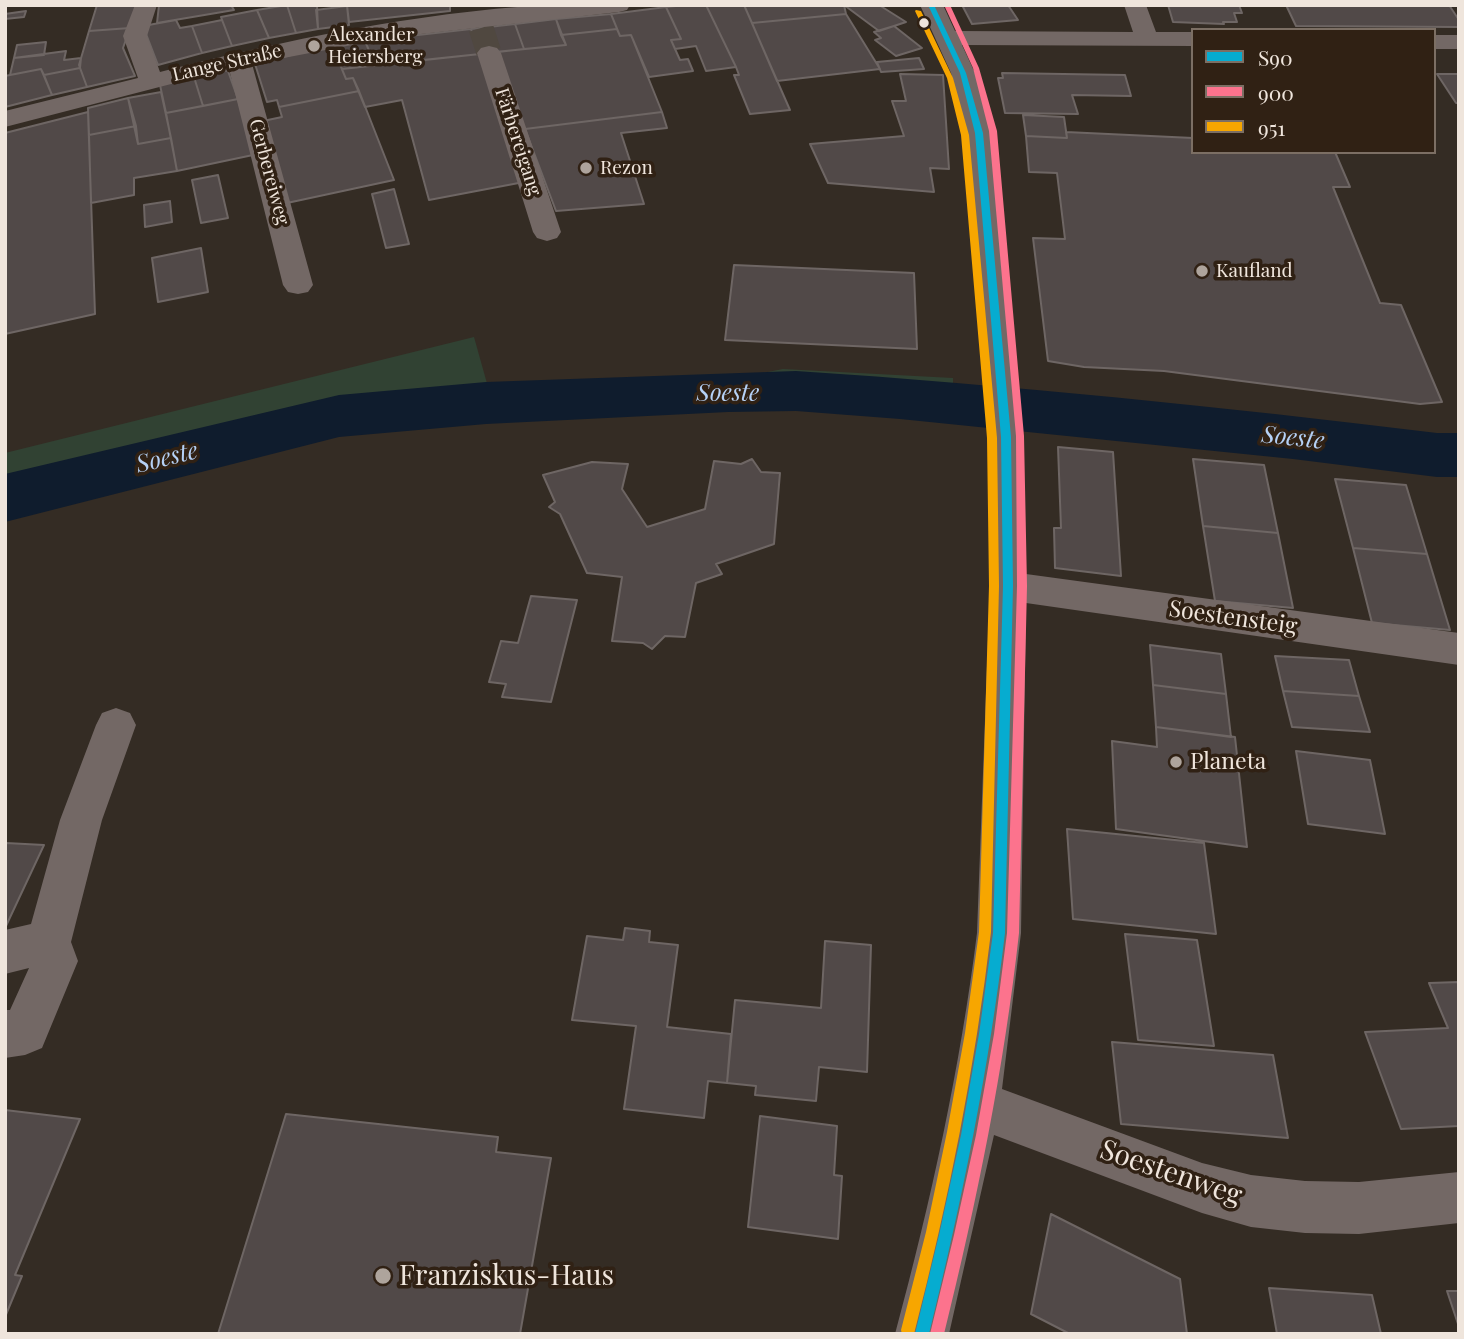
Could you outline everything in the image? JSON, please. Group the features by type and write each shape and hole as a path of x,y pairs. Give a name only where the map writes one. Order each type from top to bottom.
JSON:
{"street":[{"path":"146,5 135,36 151,81"},
{"name":"Lange Straße","path":"5,118 239,60 332,40 472,26 619,5"},
{"path":"922,1334 974,1103 994,985 999,933 1008,586 1006,436 979,133 963,73 931,5"},
{"path":"1135,5 1153,46"},
{"name":"Färbereigang","path":"472,26 547,232"},
{"path":"947,38 1153,46 1191,40"},
{"path":"1436,42 1459,42"},
{"name":"Gerbereiweg","path":"239,60 298,285"},
{"name":"Soestensteig","path":"1008,586 1459,649"},
{"path":"15,1033 55,961 49,942 81,820 116,725"},
{"path":"5,952 49,942"},
{"name":"Soestenweg","path":"974,1103 1202,1188 1251,1201 1306,1207 1359,1208 1459,1197"}],"green space":[{"path":"474,337 488,387 737,378 783,369 953,378 953,398 795,386 415,400 338,409 5,491 5,453"}],"building":[{"path":"97,5 137,5 130,28 89,31"},
{"path":"159,5 231,5 234,10 157,23"},
{"path":"287,5 317,5 318,29 296,33"},
{"path":"287,5 296,33 269,38 257,10"},
{"path":"347,5 450,5 450,11 349,22"},
{"path":"706,5 736,67 706,71 696,46 675,49 671,40 681,39 666,7"},
{"path":"706,5 744,5 790,110 750,114 734,75 739,75 736,67"},
{"path":"744,5 844,5 846,14 752,23"},
{"path":"844,5 879,5 906,22 879,31"},
{"path":"962,5 1008,5 1018,20 972,24"},
{"path":"1168,5 1239,5 1242,13 1234,13 1237,22 1223,22 1224,24 1173,22"},
{"path":"1286,5 1449,5 1459,20 1459,27 1296,26"},
{"path":"347,6 349,25 318,29 316,10"},
{"path":"666,7 681,39 671,40 680,60 688,59 693,71 649,77 631,35 620,36 611,14"},
{"path":"257,10 269,38 232,46 221,17"},
{"path":"26,11 24,17 5,19 5,14"},
{"path":"611,14 617,29 561,35 556,19"},
{"path":"846,14 880,69 777,81 752,23"},
{"path":"556,19 566,45 524,49 515,24"},
{"path":"176,20 180,28 192,26 202,53 158,65 143,26"},
{"path":"222,20 232,46 202,53 192,26"},
{"path":"515,24 524,49 480,54 471,29"},
{"path":"894,26 922,48 896,56 875,40 881,38 874,32"},
{"path":"130,28 123,48 135,76 87,87 79,65 89,31"},
{"path":"471,29 480,54 375,65 365,41"},
{"path":"617,29 620,36 631,35 662,112 525,129 495,52 566,45 561,35"},
{"path":"365,41 375,65 342,69 332,45"},
{"path":"46,42 44,55 14,58 17,45"},
{"path":"332,45 346,79 353,78 359,91 279,107 277,100 267,102 255,64"},
{"path":"66,51 64,60 81,58 80,68 44,75 41,69 10,75 14,58"},
{"path":"480,54 524,182 429,200 402,100 365,107 353,78 346,79 342,69"},
{"path":"919,58 924,69 881,72 877,62"},
{"path":"80,68 87,87 52,95 44,75"},
{"path":"41,69 52,95 5,107 5,76"},
{"path":"220,70 228,71 238,99 203,106 194,77"},
{"path":"1002,73 1125,75 1131,96 1072,95 1078,114 1005,113 998,78 1003,78"},
{"path":"900,74 943,75 949,169 930,168 934,192 828,183 810,144 904,136 892,101 906,101"},
{"path":"1437,74 1459,74 1459,103 1456,103"},
{"path":"194,77 203,106 166,113 160,85"},
{"path":"359,91 394,180 287,203 263,121 282,117 279,107"},
{"path":"161,92 171,138 138,144 128,98"},
{"path":"128,98 136,126 89,135 88,108"},
{"path":"238,99 253,155 177,171 166,113"},
{"path":"88,112 95,314 5,334 5,133"},
{"name":"Rezon","path":"662,112 667,128 621,133 644,204 556,211 525,129"},
{"path":"1023,115 1064,117 1067,138 1026,136"},
{"path":"136,126 138,144 171,138 177,171 134,178 134,195 91,203 89,135"},
{"name":"Kaufland","path":"1066,132 1191,138 1191,154 1336,154 1350,187 1333,187 1380,303 1401,305 1442,402 1420,404 1164,371 1084,367 1048,361 1033,238 1065,239 1057,173 1029,172 1026,136 1067,138"},
{"path":"218,175 228,218 201,223 192,180"},
{"path":"394,189 409,244 386,248 372,194"},
{"path":"170,201 172,222 145,227 144,205"},
{"path":"201,248 208,292 158,302 152,258"},
{"path":"734,265 914,273 917,349 725,340"},
{"path":"1058,447 1113,452 1121,576 1055,568 1054,528 1061,528"},
{"path":"752,459 761,472 780,473 774,544 716,564 722,574 696,583 685,637 665,636 652,649 643,643 612,641 622,577 587,573 560,514 549,507 555,502 543,475 592,462 628,464 622,489 647,527 705,509 714,461 741,464"},
{"path":"1193,459 1264,465 1278,533 1203,526"},
{"path":"1335,479 1406,485 1427,554 1353,548"},
{"path":"1203,526 1278,533 1293,608 1215,601"},
{"path":"1353,548 1427,554 1450,630 1372,623"},
{"path":"531,596 577,600 551,702 502,697 506,684 489,682 501,641 518,643"},
{"path":"1150,645 1221,654 1226,694 1153,685"},
{"path":"1275,656 1349,660 1359,696 1283,691"},
{"path":"1153,685 1226,694 1231,737 1156,727"},
{"path":"1283,691 1359,696 1370,732 1292,727"},
{"path":"1156,727 1235,737 1247,847 1116,829 1112,741 1157,747"},
{"path":"1296,751 1370,760 1385,834 1308,824"},
{"path":"1067,829 1204,843 1216,934 1073,919"},
{"path":"5,844 44,845 6,926"},
{"path":"625,928 650,931 649,942 678,945 667,1027 731,1034 727,1083 708,1081 704,1118 624,1109 636,1026 572,1020 587,936 623,940"},
{"path":"1125,934 1197,940 1214,1046 1138,1040"},
{"path":"825,941 871,945 867,1072 819,1067 816,1101 755,1095 756,1086 727,1083 735,1000 821,1008"},
{"path":"1459,982 1459,1126 1401,1129 1365,1032 1448,1028 1429,983"},
{"path":"1112,1042 1273,1055 1288,1138 1121,1124"},
{"path":"5,1110 80,1119 15,1275 22,1276 5,1317"},
{"name":"Franziskus-Haus","path":"286,1114 498,1137 496,1152 551,1158 520,1334 218,1334"},
{"path":"760,1116 837,1126 834,1175 842,1176 838,1239 748,1227"},
{"path":"1051,1214 1180,1279 1187,1334 1070,1334 1031,1314"},
{"path":"1269,1288 1372,1295 1381,1334 1277,1334"},
{"path":"1447,1291 1459,1291 1459,1327"}],"waterway":[{"name":"Soeste","path":"5,498 339,416 486,403 728,392 796,391 900,398 1293,437 1437,455 1459,455"}],"tunnel":[{"path":"481,28 489,53"}],"transit line":[{"name":"S90","path":"922,1334 968,1135 999,933 1008,586 1006,437 979,133 963,73 931,5"},
{"name":"900","path":"937,1334 992,1085 1013,933 1022,586 1020,436 993,131 976,68 947,5"},
{"name":"951","path":"908,1330 933,1232 954,1132 972,1033 985,932 994,586 992,438 965,135 950,78 918,11"}],"place":[{"name":"Alexander Heiersberg","path":"314,46"},
{"name":"Rezon","path":"586,168"},
{"name":"Kaufland","path":"1202,271"},
{"name":"Planeta","path":"1176,762"},
{"name":"Franziskus-Haus","path":"383,1276"}]}
